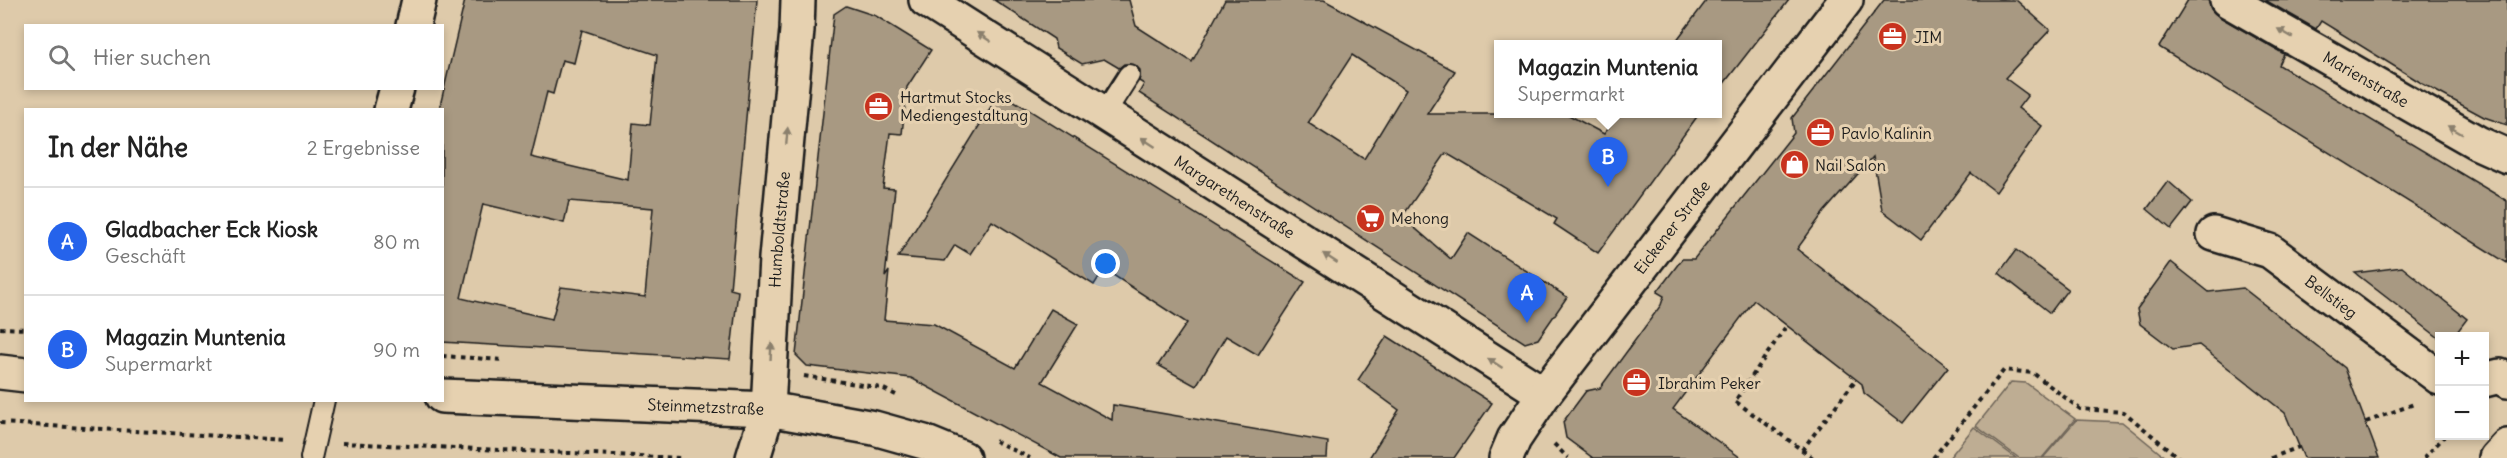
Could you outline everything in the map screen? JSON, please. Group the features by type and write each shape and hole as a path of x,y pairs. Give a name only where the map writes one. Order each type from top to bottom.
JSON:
{"street":[{"path":"413,24 419,0"},
{"name":"Humboldtstraße","path":"753,458 768,409 776,258 798,0"},
{"name":"Margarethenstraße","path":"926,0 1544,394"},
{"name":"Eickener Straße","path":"1506,458 1515,439 1544,394 1846,0"},
{"name":"Marienstraße","path":"2227,0 2478,142 2507,156"},
{"path":"392,108 396,90"},
{"name":"Bellstieg","path":"2214,234 2270,251 2429,390"},
{"path":"0,372 24,375"},
{"path":"2489,379 2500,376 2507,381"},
{"name":"Steinmetzstraße","path":"444,396 768,409 874,428 924,442 963,458"},
{"path":"2496,458 2507,446"}],"lane":[{"path":"1104,114 1129,75"},
{"path":"311,458 324,402"}],"path":[{"path":"0,328 24,329"},
{"path":"1785,328 1735,401 1814,458"},
{"path":"1933,458 2004,370 2033,373 2080,409 2124,412 2179,458"},
{"path":"1802,450 1854,382"},
{"path":"2366,422 2429,390"},
{"path":"2424,458 2440,440"},
{"path":"2271,458 2299,447"}],"shaded area":[{"path":"2011,382 2026,383 2075,419 2042,458 2019,458 1976,426"},
{"path":"2076,420 2122,422 2166,458 2043,458"},
{"path":"1974,427 2016,458 1949,458"}],"building":[{"path":"465,0 757,0 730,289 738,291 730,359 444,342 444,108 439,108","holes":["582,30 657,55 650,125 633,123 628,180 531,157 547,92 553,94 562,60 574,63","569,201 653,208 645,297 561,287 552,319 461,298 483,204 564,223"]},
{"path":"994,0 1129,0 1136,26 1192,62 1225,0 1324,0 1455,71 1427,114 1494,114 1494,118 1574,118 1604,134 1616,118 1696,118 1598,253 1554,224 1557,219 1446,153 1402,217 1451,259 1468,233 1567,297 1538,339 1525,343 1139,93 1144,84 1139,81 1140,70 1135,65 1124,64 1119,68 1104,59 1082,64 1056,48 1054,39","holes":["1352,55 1406,90 1364,159 1308,123"]},
{"path":"1707,0 1789,0 1722,86 1722,40 1677,40"},
{"path":"1884,0 2016,0 2050,30 2005,78 2028,95 2018,108 2042,126 1996,192 1971,173 1921,240 1882,210 1873,157 1824,212 1797,249 1948,367 1903,423 1864,393 1862,384 1754,300 1673,409 1741,458 1593,458 1566,438 1563,422 1586,391 1600,388 1661,305 1664,296 1657,292 1682,259 1694,259 1794,133 1792,118"},
{"path":"2188,0 2208,0 2211,9 2218,16 2284,54 2279,65 2507,201 2507,263 2159,47"},
{"path":"2265,0 2507,0 2507,125 2484,117 2423,84 2321,21 2316,29"},
{"path":"846,6 876,16 931,50 907,87 902,134 890,133 883,188 895,189 885,277 889,271 884,320 934,324 1015,368 1051,309 1078,324 1042,382 1112,420 1113,405 1328,442 1327,458 1061,458 911,378 807,366 796,355 834,14"},
{"path":"1000,92 1305,282 1258,355 1226,336 1196,386 1158,365 1187,323 1104,269 1094,285 992,221 970,254 955,245 945,261 898,257"},
{"path":"2168,181 2192,202 2171,229 2147,209"},
{"path":"2016,250 2068,289 2050,313 1999,273"},
{"path":"2171,262 2209,292 2243,288 2345,368 2379,458 2304,458 2285,413 2199,345 2173,349 2140,324 2137,309"},
{"path":"2402,267 2467,319 2457,332 2435,332 2435,335 2355,273"},
{"path":"1387,336 1492,403 1454,458 1369,458 1399,410 1358,380"}],"place":[{"name":"JIM","path":"1893,37"},
{"name":"Hartmut Stocks Mediengestaltung","path":"879,106"},
{"name":"Pavlo Kalinin","path":"1820,133"},
{"name":"Nail Salon","path":"1794,165"},
{"name":"Magazin Muntenia","path":"1608,187"},
{"name":"Mehong","path":"1370,218"},
{"name":"Gladbacher Eck Kiosk","path":"1527,323"},
{"name":"Ibrahim Peker","path":"1637,383"}]}
